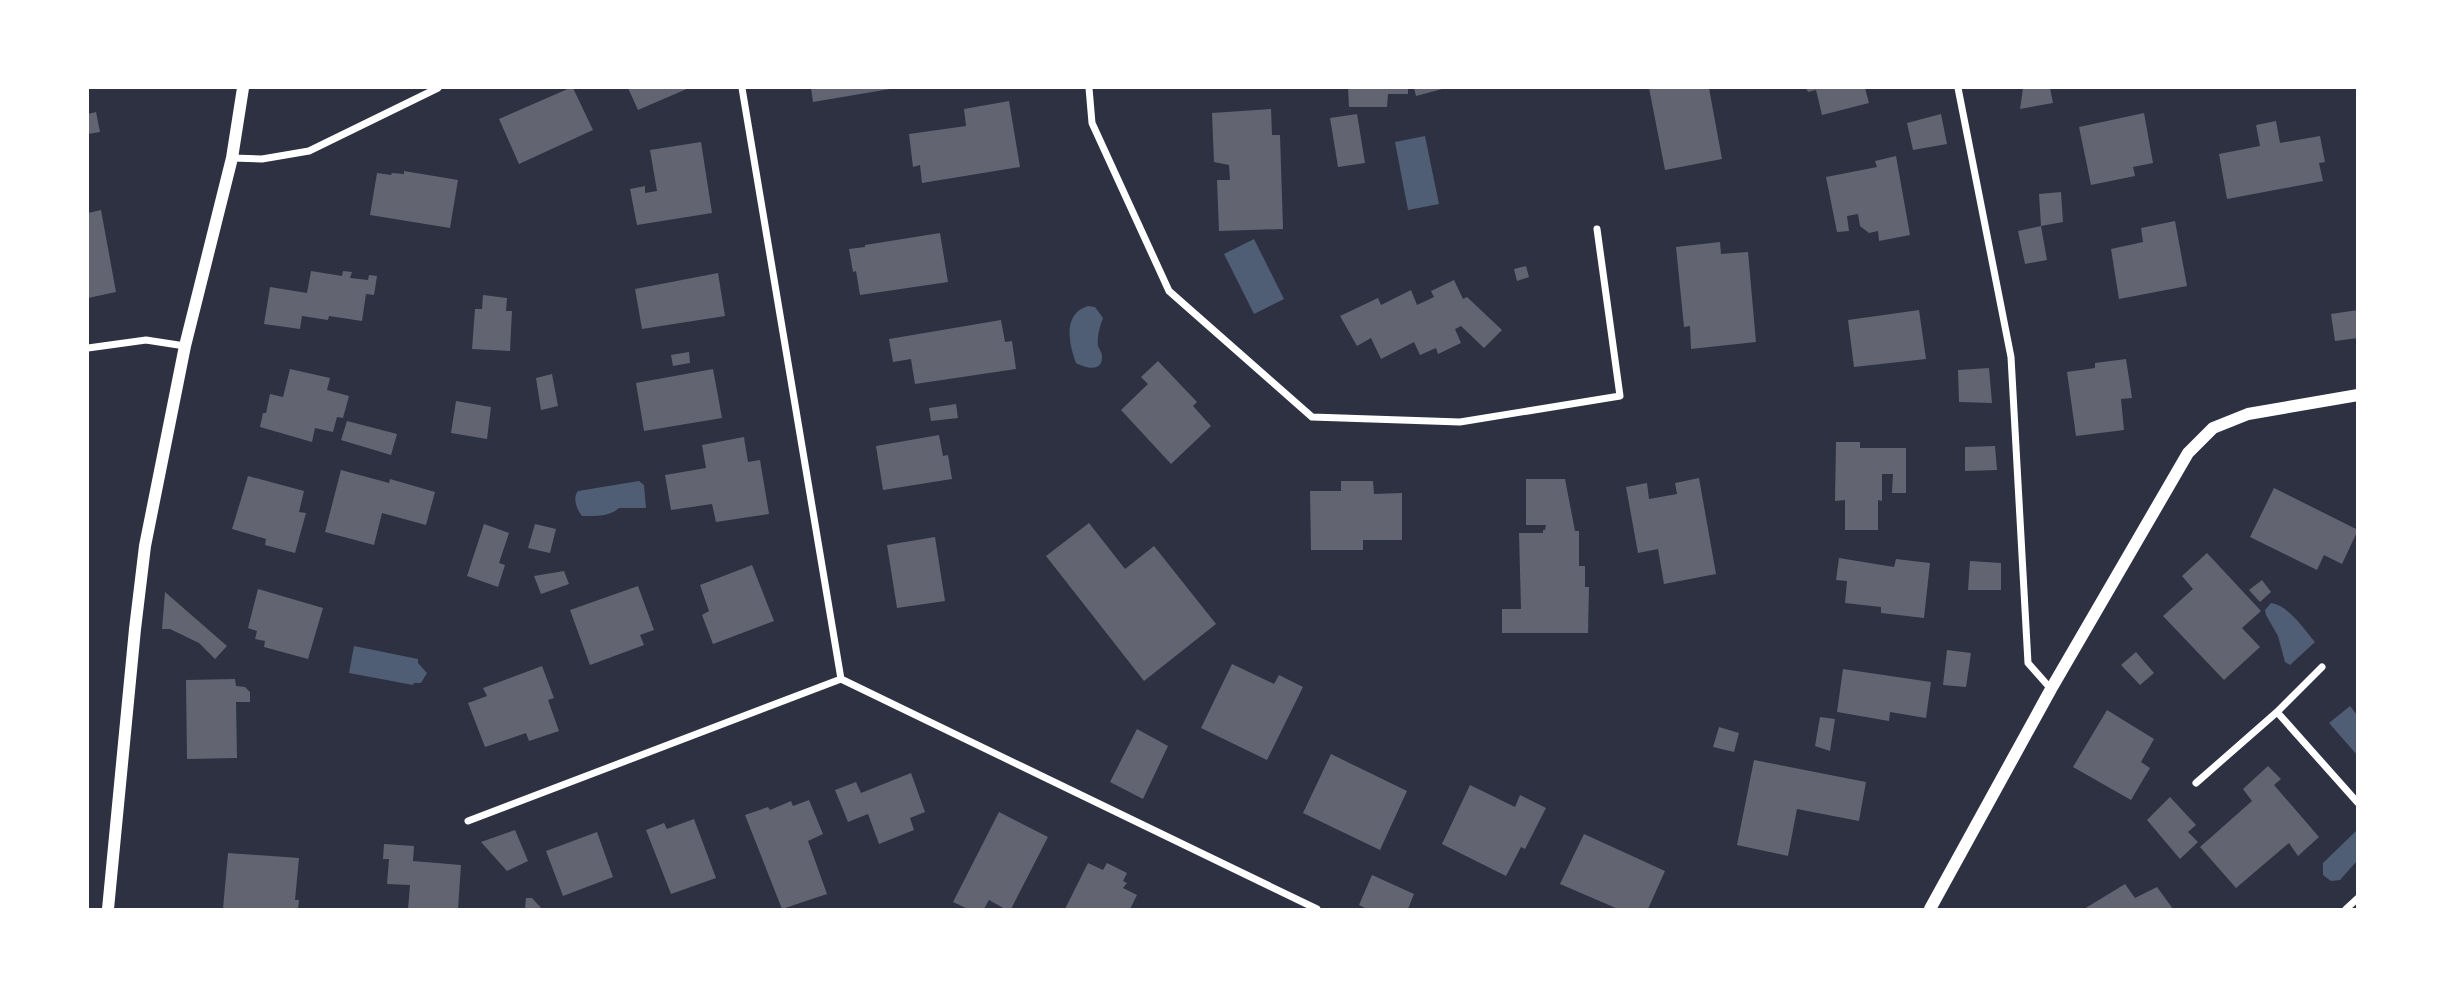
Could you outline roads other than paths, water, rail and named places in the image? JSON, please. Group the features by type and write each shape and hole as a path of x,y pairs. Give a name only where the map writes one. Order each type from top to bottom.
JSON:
{"street":[{"path":"108,909 145,546 185,346 232,158 243,88"},
{"path":"232,158 262,159 309,151 438,88"},
{"path":"741,88 841,679"},
{"path":"1089,88 1092,123 1169,291 1312,417 1460,422 1620,396 1597,229"},
{"path":"1958,88 2011,357 2028,663 2051,689"},
{"path":"88,348 146,340 185,346"},
{"path":"1930,909 2051,689 2188,453 2213,428 2248,414 2357,395"},
{"path":"2196,783 2277,712 2322,667"},
{"path":"468,821 841,679 1317,909"},
{"path":"2277,712 2357,803"},
{"path":"2346,909 2355,903"}],"water":[{"path":"1425,136 1439,204 1408,210 1395,142"},
{"path":"1254,239 1284,299 1254,314 1224,254"},
{"path":"1088,306 1095,307 1103,318 1098,342 1102,361 1093,368 1076,363 1070,339 1074,316"},
{"path":"639,481 644,485 646,508 619,508 597,516 582,516 578,511 575,500 578,491"},
{"path":"2271,603 2284,608 2315,642 2290,665 2285,662 2278,636 2266,615 2265,610"},
{"path":"354,646 418,659 418,663 427,673 421,683 413,685 349,673"},
{"path":"2350,706 2357,715 2357,755 2329,723"},
{"path":"2357,830 2357,861 2340,880 2331,881 2323,875 2323,863"}]}
